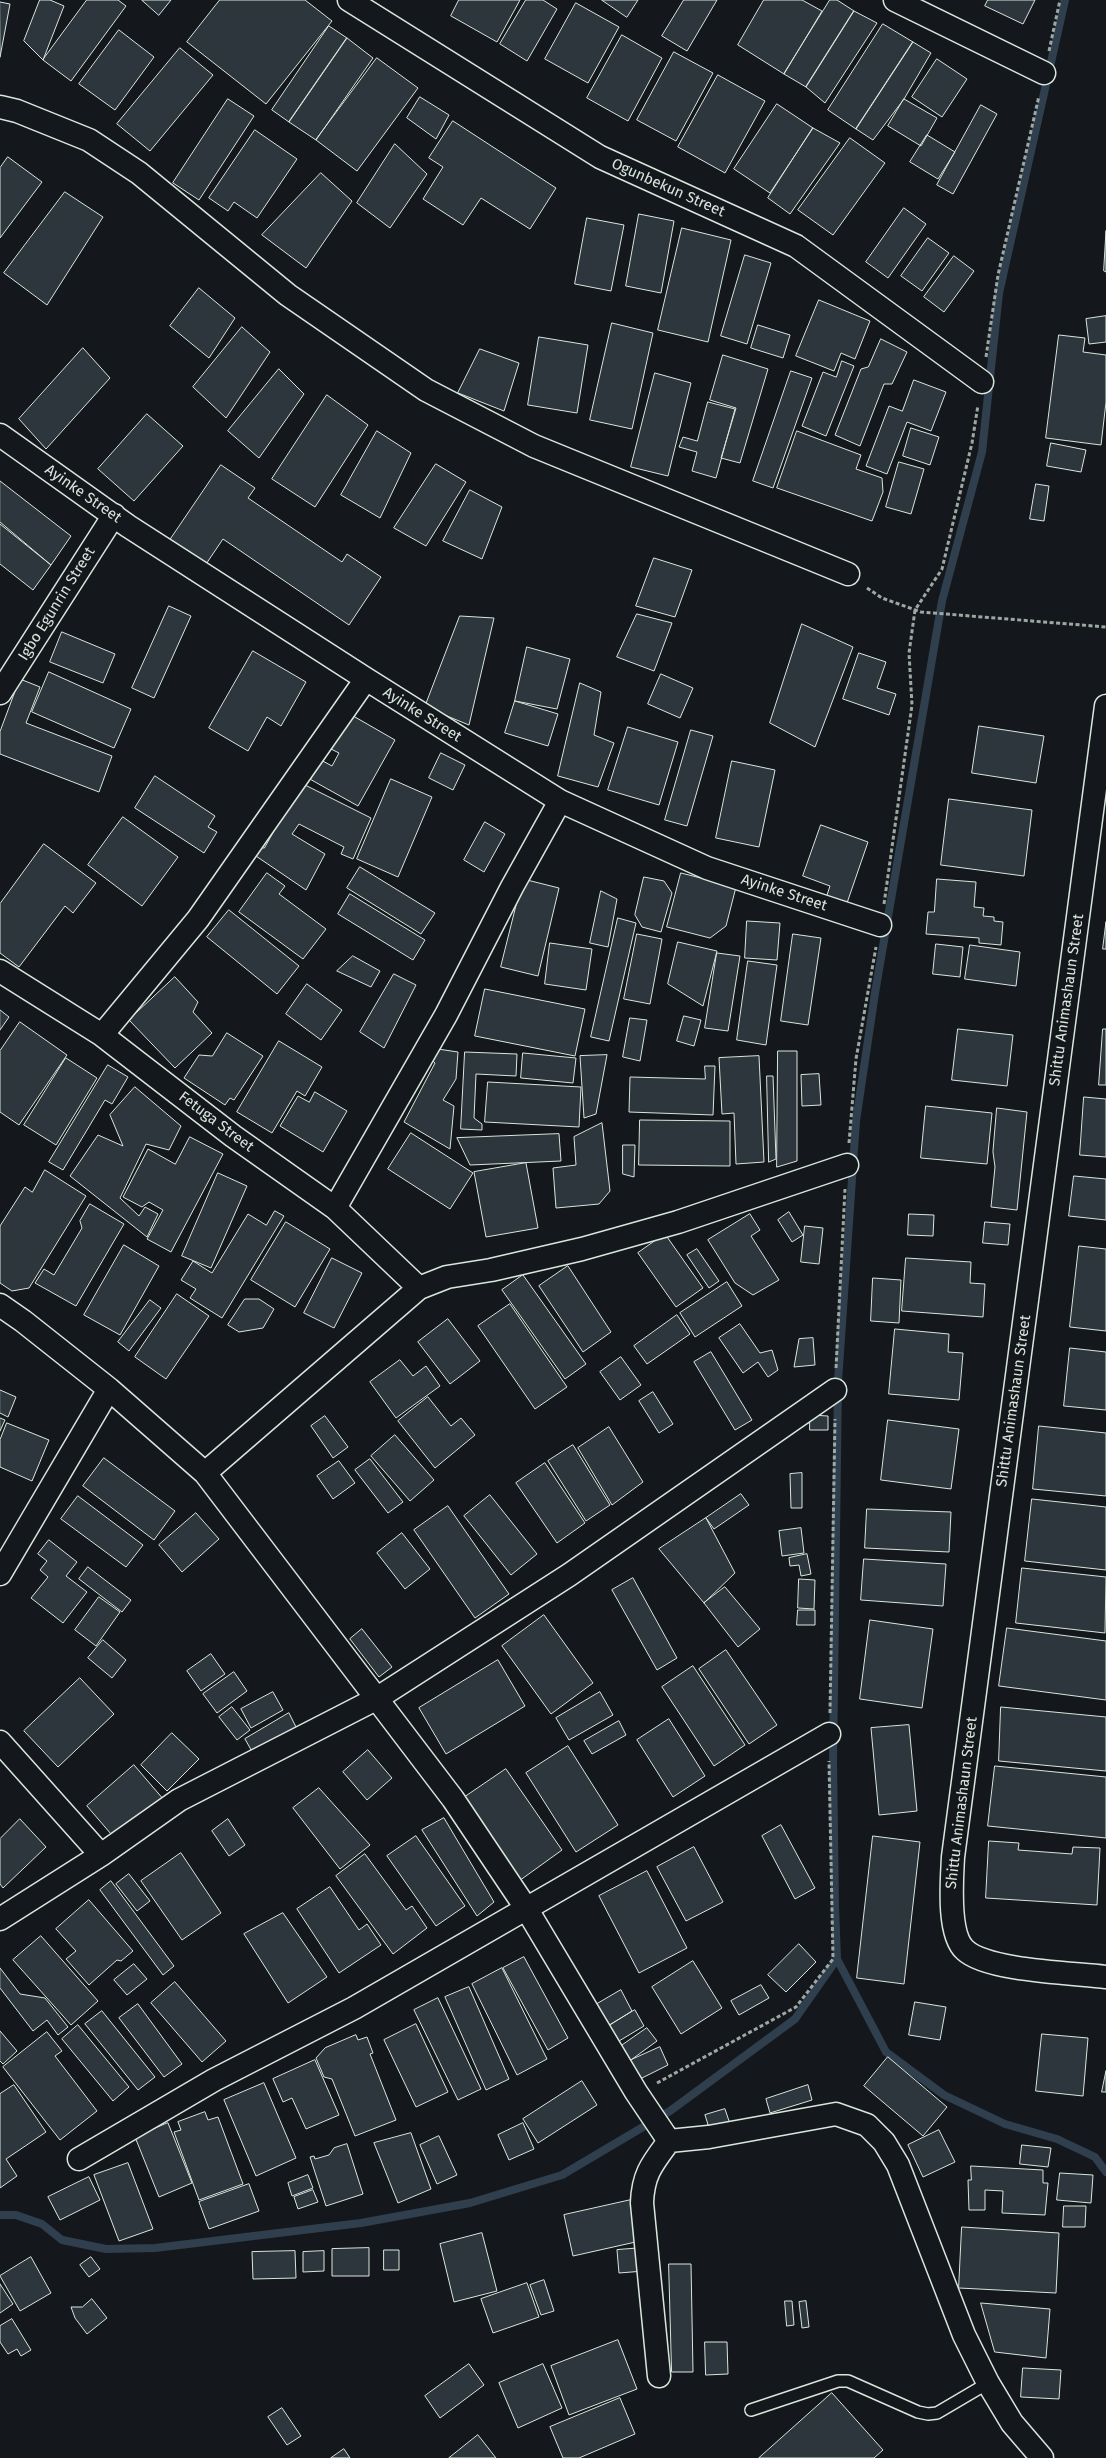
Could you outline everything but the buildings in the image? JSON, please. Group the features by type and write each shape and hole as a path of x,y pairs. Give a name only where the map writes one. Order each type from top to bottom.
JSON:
{"street":[{"name":"Ogunbekun Street","path":"349,0 600,158 796,246 982,382"},
{"path":"896,0 1044,73"},
{"path":"0,107 16,111 89,140 140,173 288,296 426,390 534,446 848,574"},
{"name":"Ayinke Street","path":"0,435 114,514 366,679 560,801 707,868 880,924"},
{"name":"Igbo Egunrin Street","path":"0,693 114,514"},
{"path":"102,1035 198,919 366,679"},
{"name":"Shittu Animashaun Street","path":"1106,706 953,1857 951,1900 955,1929 964,1950 982,1960 1004,1965 1106,1977"},
{"path":"335,1208 446,1015 512,887 560,801"},
{"name":"Fetuga Street","path":"0,971 102,1035 233,1136 335,1208 419,1288"},
{"path":"205,1473 419,1288 447,1277 491,1270 582,1249 678,1222 847,1165"},
{"path":"0,1305 109,1389 205,1473 453,1799 526,1908 638,2095 669,2141"},
{"path":"0,1574 109,1389"},
{"path":"0,1919 101,1855 179,1800 376,1699 569,1575 835,1390"},
{"path":"79,2159 214,2080 354,2008 829,1734"},
{"path":"0,1742 101,1855"},
{"path":"659,2376 642,2204 643,2184 647,2172 669,2141 709,2137 836,2114 867,2125 884,2142 898,2166 964,2335 988,2383 1012,2423 1042,2458"}],"lane":[{"path":"751,2410 838,2381 848,2381 918,2412 936,2413 988,2383"}],"path":[{"path":"638,2095 796,2007 833,1959 829,1734 836,1332 856,1059 880,924 912,705 909,653 915,610 942,569 972,443 998,275 1060,0"},
{"path":"848,574 882,598 921,612 1106,627"}],"waterway":[{"path":"1065,0 999,293 982,452 942,601 875,993 856,1121 838,1381 833,1762 835,1907 837,1959 886,2052 944,2095 1005,2124 1057,2139 1095,2157 1106,2172"},
{"path":"0,2215 16,2215 42,2224 62,2240 106,2249 155,2248 361,2223 470,2203 562,2175 670,2111 795,2019 837,1959"}]}
